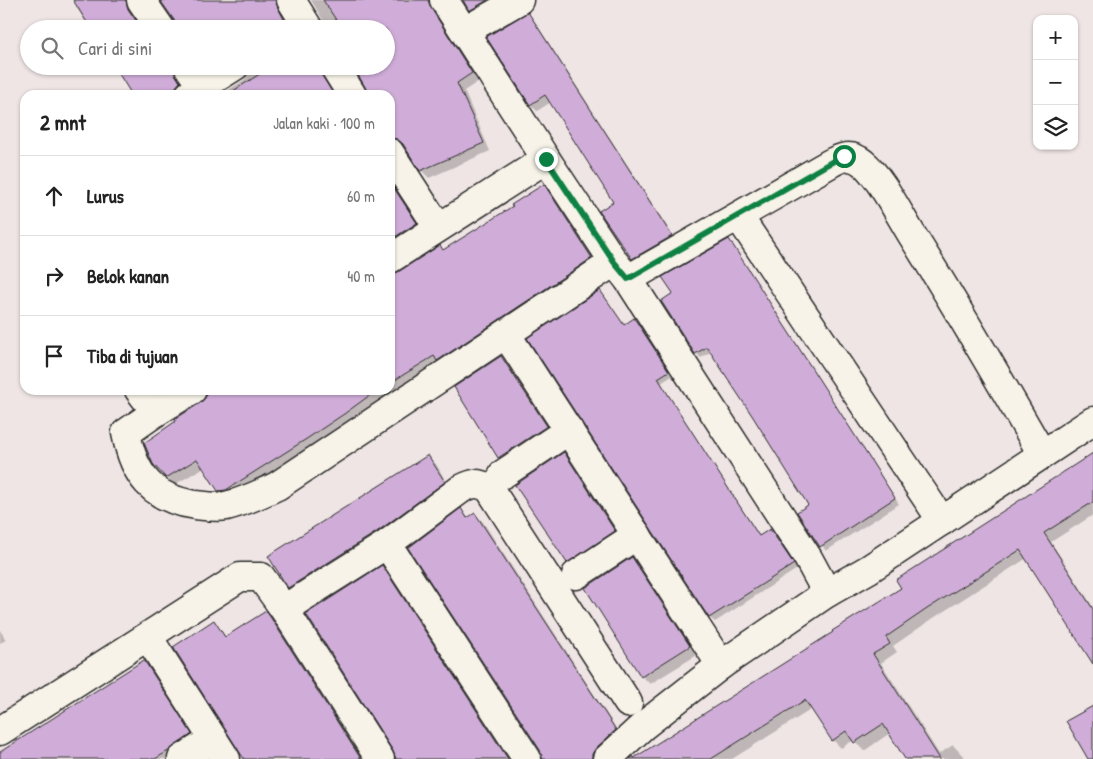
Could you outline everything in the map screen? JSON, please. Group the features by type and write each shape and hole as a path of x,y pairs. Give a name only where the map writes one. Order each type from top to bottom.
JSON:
{"street":[{"path":"141,0 155,20"},
{"path":"444,0 808,558 827,593"},
{"path":"464,31 519,0"},
{"path":"193,83 213,75"},
{"path":"340,75 349,90"},
{"path":"184,395 126,433 136,467 149,486 168,497 188,504 224,507 242,502 276,486 506,334 621,271 739,217 839,158 853,157 864,164 881,186 954,304 1042,454"},
{"path":"395,256 546,159"},
{"path":"395,161 438,227"},
{"path":"739,217 942,521"},
{"path":"506,334 721,665"},
{"path":"143,395 156,412"},
{"path":"606,759 643,726 721,665 827,593 869,570 1093,421"},
{"path":"503,474 569,430"},
{"path":"284,609 387,544 461,489 479,483 489,488 628,703"},
{"path":"576,575 637,535"},
{"path":"387,544 527,759"},
{"path":"0,731 148,638 240,577 261,577 284,609 380,759"},
{"path":"148,638 219,749 182,759"}],"building":[{"path":"73,0 126,0 128,9 136,20 85,20"},
{"path":"160,0 275,0 284,19 283,20 174,20"},
{"path":"323,0 428,0 431,8 472,73 457,83 484,143 420,171 403,144 395,139 395,90 366,90 358,75 395,75 395,20 336,20"},
{"path":"463,0 488,0 469,11"},
{"path":"528,12 672,236 632,259 599,211 613,202 545,95 530,105 486,37"},
{"path":"120,75 176,75 180,82 174,90 129,90"},
{"path":"258,75 322,75 331,90 235,90"},
{"path":"544,184 592,258 437,361 434,356 395,380 395,273 440,245 443,250 513,206 511,205"},
{"path":"395,190 417,223 395,237"},
{"path":"729,239 895,498 820,547 797,512 808,505 753,417 707,347 695,354 661,301 673,293 662,277"},
{"path":"600,290 624,325 634,318 669,371 658,378 759,536 770,529 794,564 709,618 527,338"},
{"path":"501,356 547,426 498,458 454,387"},
{"path":"206,395 370,395 308,438 226,490 218,491 197,459 166,478 153,464 144,443 205,398"},
{"path":"564,452 615,531 567,563 515,485"},
{"path":"1093,453 1093,502 1044,533 1093,609 1093,664 1020,550 886,637 890,644 873,654 940,759 905,759 883,724 854,743 846,731 832,741 805,700 711,759 630,759 901,588 896,580"},
{"path":"428,455 445,482 378,531 288,588 268,556"},
{"path":"461,508 467,518 475,513 616,730 596,748 592,754 592,759 542,759 540,750 408,548"},
{"path":"632,557 690,646 641,677 585,588"},
{"path":"382,565 508,759 396,759 393,751 306,614"},
{"path":"266,611 361,759 244,759 173,647 214,620 225,637"},
{"path":"144,660 192,734 170,750 155,759 0,759 0,752"},
{"path":"1093,706 1093,759 1088,759 1066,721"}],"route":[{"path":"546,159 614,262 628,279 844,156"}]}
